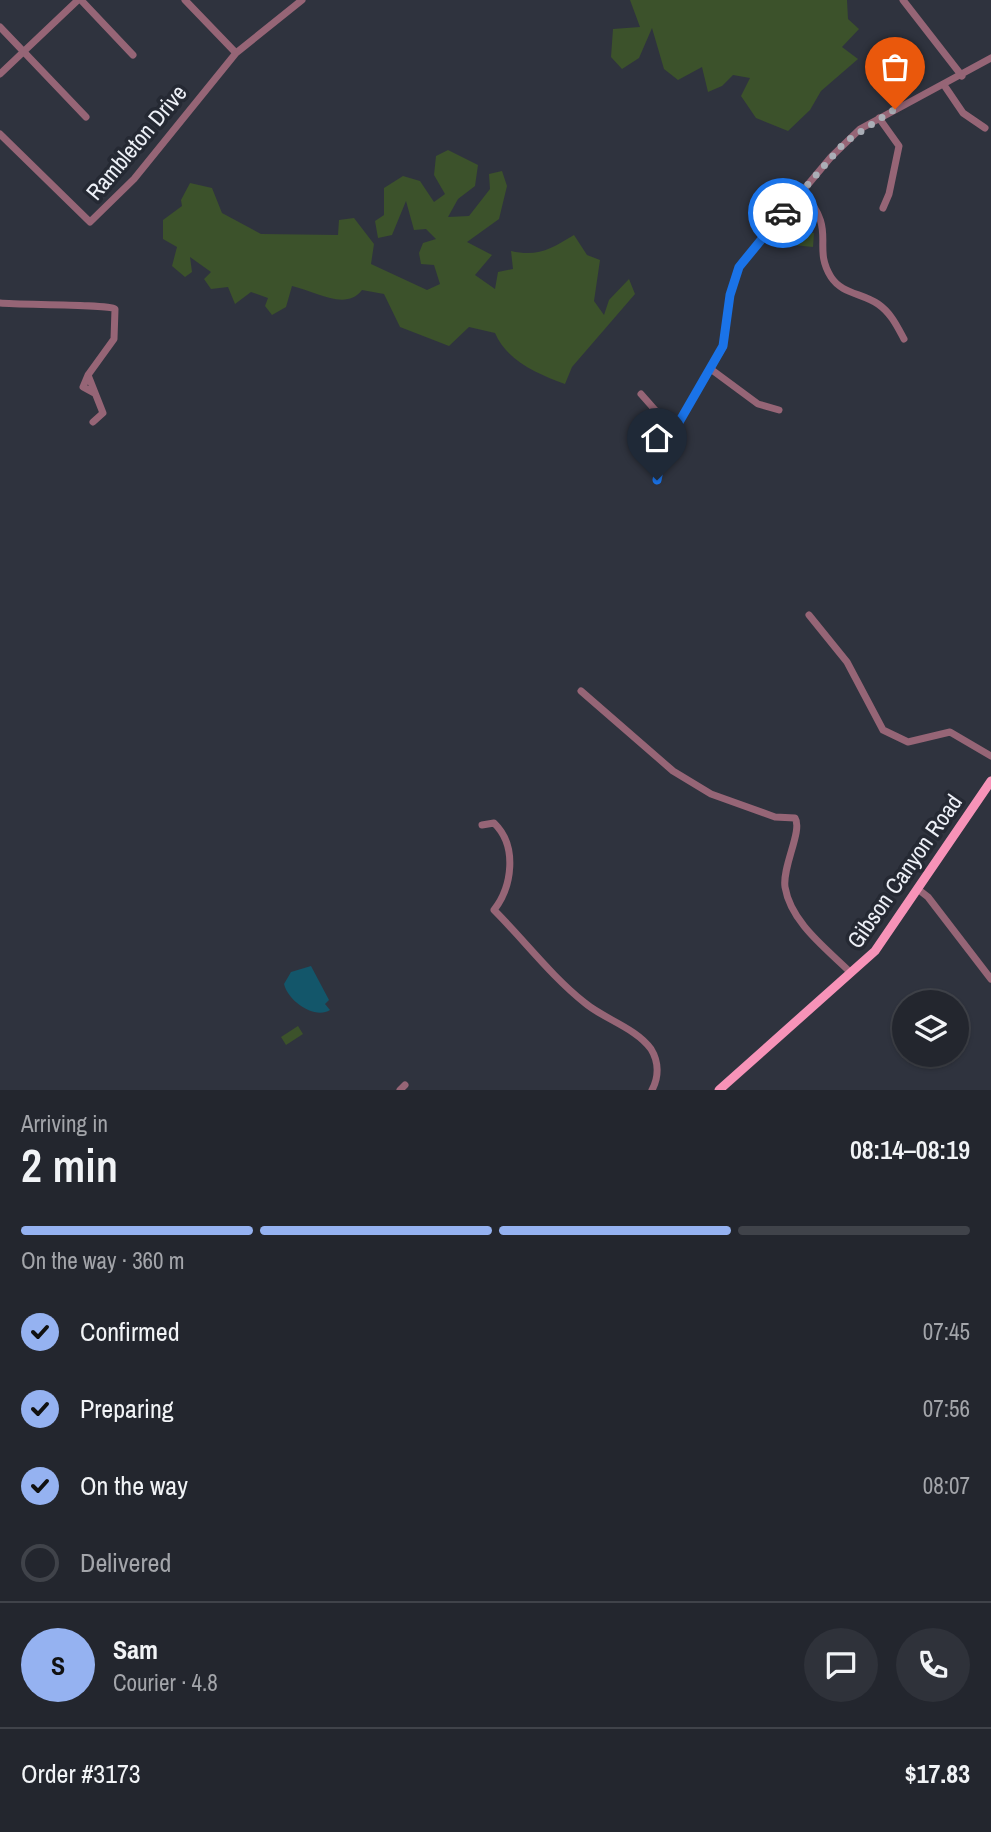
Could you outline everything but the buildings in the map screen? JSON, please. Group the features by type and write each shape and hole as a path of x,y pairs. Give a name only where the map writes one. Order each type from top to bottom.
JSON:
{"main road":[{"name":"Gibson Canyon Road","path":"719,1090 851,974 883,940 991,780"}],"street":[{"path":"0,74 80,0 133,55"},
{"path":"185,0 236,53"},
{"name":"Rambleton Drive","path":"0,134 90,222 134,179 236,53 302,0"},
{"path":"903,0 962,76"},
{"path":"0,27 86,117"},
{"path":"657,480 663,450 712,370 723,346 730,295 739,267 845,142 879,118 962,76 991,58"},
{"path":"944,85 963,113 985,128"},
{"path":"879,118 898,146 889,194 883,208"},
{"path":"802,192 823,220 824,261 832,278 838,286 878,304 893,319 904,339"},
{"path":"0,303 30,306 106,305 115,309 114,339 88,375 103,413 93,422"},
{"path":"712,370 758,404 779,410"},
{"path":"641,394 661,415 677,424"},
{"path":"809,615 847,662 878,722 889,734 908,742 950,732 991,756"},
{"path":"581,691 673,771 711,794 775,817 794,818 798,823 785,873 785,887 795,915 851,974"},
{"path":"482,825 494,823 500,829 509,860 505,896 494,910 563,984 595,1011 646,1043 656,1060 657,1079 652,1090"},
{"path":"919,890 928,897 991,979"}],"green space":[{"path":"630,0 847,0 848,19 859,29 842,47 858,59 821,91 810,110 788,131 756,118 741,96 750,78 733,75 722,86 708,92 702,67 678,80 664,69 652,28 639,58 622,69 611,57 613,29 640,27"},
{"path":"448,150 478,165 475,186 458,199 448,217 469,216 490,189 489,174 502,171 507,186 499,219 467,242 492,255 475,275 495,289 498,272 513,269 511,251 537,252 574,235 587,255 600,260 594,301 604,315 609,300 629,279 635,294 572,367 565,384 534,371 515,359 500,343 495,333 469,327 449,346 400,327 384,294 362,290 355,296 339,300 292,286 286,307 272,315 265,306 268,298 251,292 235,304 228,287 211,289 204,279 211,272 190,257 192,272 185,277 172,266 177,247 163,239 163,220 182,206 181,200 190,183 212,188 222,213 261,234 338,235 339,220 354,218 374,244 371,264 427,290 440,284 434,265 421,264 419,253 423,243 436,239 426,229 414,230 406,201 392,235 378,238 375,221 384,215 384,188 403,176 420,181 434,202 445,194 434,175 436,156"},
{"path":"785,231 814,233 813,247 784,244"},
{"path":"298,1026 303,1034 286,1045 281,1037"}],"water":[{"path":"311,966 329,1000 325,1004 330,1010 317,1013 310,1011 291,997 284,984 291,972"}],"way so far":[{"path":"783,213 845,142 895,109"}],"route":[{"path":"657,480 663,450 717,361 723,346 730,295 739,267 783,213"}]}
